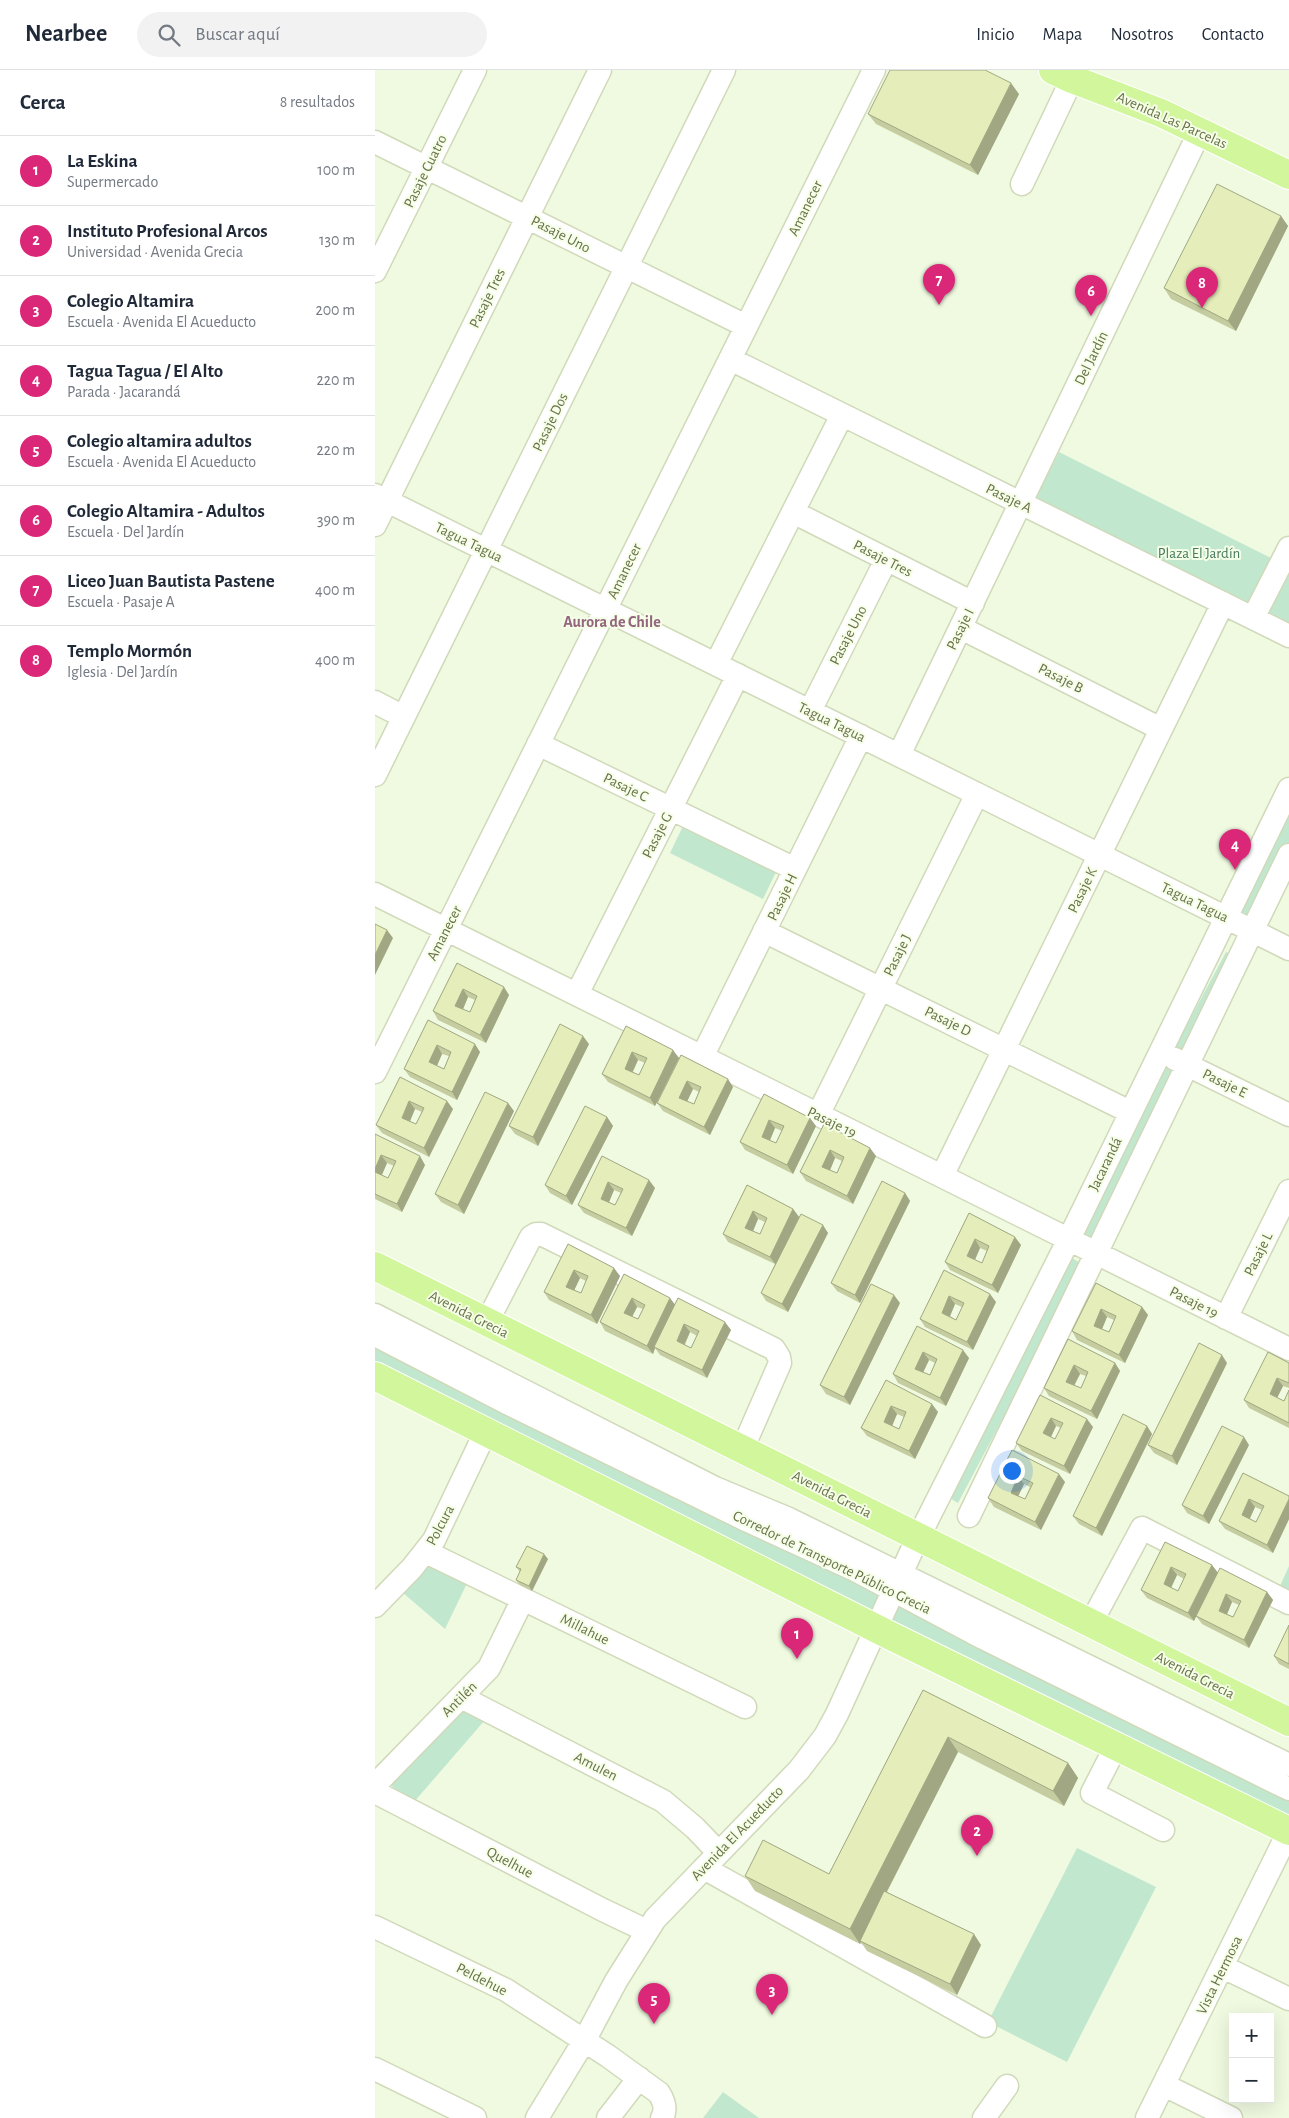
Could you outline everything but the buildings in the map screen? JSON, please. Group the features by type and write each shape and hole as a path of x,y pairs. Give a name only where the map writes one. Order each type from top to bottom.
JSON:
{"main road":[{"name":"Avenida Las Parcelas","path":"1063,75 1127,99 1200,131 1289,175"},
{"name":"Avenida Grecia","path":"375,1266 1289,1722"},
{"path":"375,1376 876,1628 1289,1831"}],"street":[{"name":"Pasaje Cuatro","path":"375,271 475,70"},
{"name":"Pasaje Tres","path":"375,526 381,498 527,217 600,70"},
{"name":"Pasaje Dos","path":"375,775 724,70"},
{"name":"Amanecer","path":"375,1072 874,70"},
{"path":"1022,184 1063,75"},
{"name":"Del Jardín","path":"1021,504 1200,131"},
{"name":"Pasaje Uno","path":"375,142 746,326"},
{"name":"Pasaje A","path":"730,359 1289,636"},
{"path":"716,664 842,415"},
{"name":"Tagua Tagua","path":"381,498 1289,949"},
{"name":"Pasaje I","path":"899,755 1021,504"},
{"name":"Pasaje Tres","path":"793,512 973,603"},
{"path":"1253,618 1289,548"},
{"name":"Pasaje Uno","path":"810,711 886,560"},
{"name":"Pasaje K","path":"942,1176 1223,603"},
{"name":"Pasaje B","path":"961,628 1161,729"},
{"name":"Pasaje G","path":"577,994 738,675"},
{"path":"375,702 404,717"},
{"name":"Pasaje H","path":"702,1057 861,736"},
{"name":"Pasaje C","path":"538,744 795,870"},
{"name":"Jacarandá","path":"918,1538 1069,1239 1289,789"},
{"name":"Pasaje J","path":"818,1115 977,794"},
{"path":"969,1516 1289,854"},
{"name":"Pasaje 19","path":"375,894 447,928 818,1115 1289,1348"},
{"name":"Pasaje D","path":"765,931 1131,1112"},
{"name":"Pasaje E","path":"1160,1052 1289,1115"},
{"name":"Pasaje L","path":"1226,1318 1289,1191"},
{"path":"487,1322 531,1237 541,1234 773,1349 779,1357 780,1364 742,1450"},
{"name":"Corredor de Transporte Público Grecia","path":"375,1316 715,1488 789,1518 897,1582 992,1642 1289,1789"},
{"name":"Corredor de Transporte Público Grecia","path":"375,1335 507,1403 746,1520 855,1570 897,1582 1289,1765"},
{"name":"Polcura","path":"375,1606 426,1552 441,1527 486,1431"},
{"path":"1091,1623 1142,1528 1289,1604"},
{"name":"Avenida El Acueducto","path":"537,2118 584,2040 616,1981 655,1919 799,1770 825,1736 837,1714 918,1538"},
{"name":"Millahue","path":"426,1552 745,1707"},
{"name":"Antilén","path":"375,1785 478,1681 494,1660 523,1599"},
{"name":"Amulen","path":"461,1697 663,1801 695,1828 711,1860 985,2026"},
{"path":"1116,1746 1092,1793 1163,1830"},
{"name":"Quelhue","path":"375,1792 647,1931"},
{"name":"Vista Hermosa","path":"1147,2118 1289,1831"},
{"name":"Peldehue","path":"375,1927 506,1990 584,2040 659,2093 664,2100 665,2113 662,2118"},
{"path":"1223,1967 1289,1999"},
{"path":"375,2069 475,2118"},
{"path":"607,2118 639,2078"},
{"path":"1164,2085 1231,2118"},
{"path":"983,2118 1007,2086"}],"green space":[{"name":"Plaza El Jardín","path":"1059,452 1289,567 1289,630 1034,501"},
{"path":"1289,811 1289,867 1262,921 1240,912"},
{"path":"683,826 776,872 763,899 670,853"},
{"path":"1226,952 1239,958 1192,1056 1175,1047"},
{"path":"1167,1066 1184,1074 1101,1247 1083,1237"},
{"path":"1072,1258 1084,1265 958,1503 948,1497"},
{"path":"375,1339 1289,1795 1289,1818 375,1362"},
{"path":"428,1556 470,1577 445,1629 402,1592"},
{"path":"1289,1566 1289,1591 1280,1586"},
{"path":"461,1705 485,1720 414,1802 386,1782"},
{"path":"1077,1848 1156,1887 1067,2062 988,2022"},
{"path":"723,2092 759,2118 703,2118"}],"place":[{"name":"Liceo Juan Bautista Pastene","path":"939,305"},
{"name":"Templo Mormón","path":"1202,308"},
{"name":"Colegio Altamira - Adultos","path":"1091,316"},
{"name":"Tagua Tagua / El Alto","path":"1235,870"},
{"name":"La Eskina","path":"797,1659"},
{"name":"Instituto Profesional Arcos","path":"977,1856"},
{"name":"Colegio Altamira","path":"772,2015"},
{"name":"Colegio altamira adultos","path":"654,2024"}],"district":[{"name":"Aurora de Chile","path":"612,621"}]}
